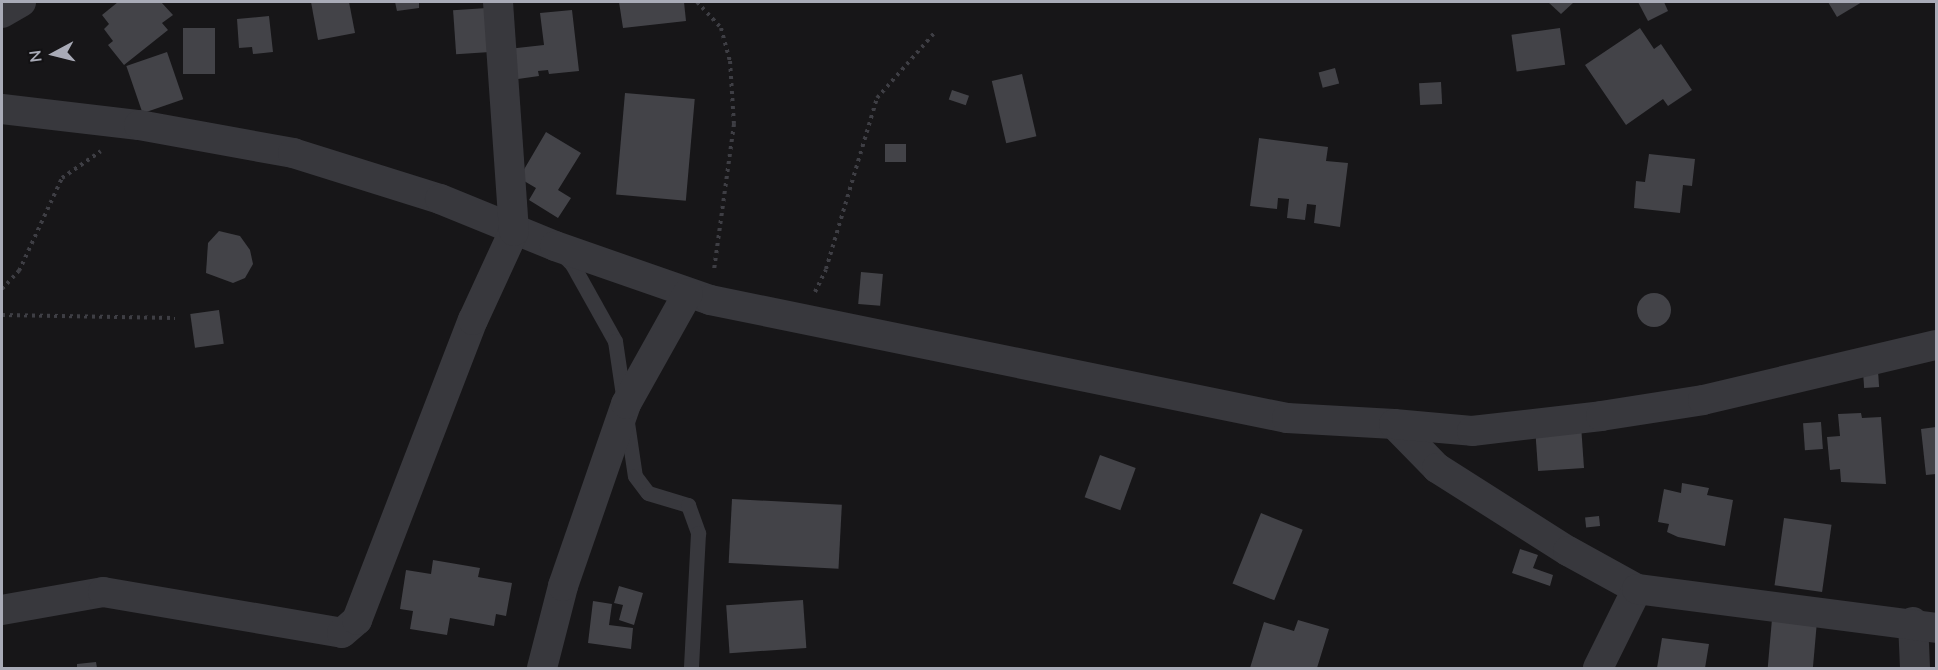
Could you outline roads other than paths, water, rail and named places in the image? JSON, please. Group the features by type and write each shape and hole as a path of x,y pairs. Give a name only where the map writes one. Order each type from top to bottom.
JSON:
{"street":[{"path":"2,13 21,2"},
{"path":"2,610 103,592 342,633 357,620 473,320 514,231 498,2"},
{"path":"6,114 138,125 293,153 440,199 514,231 699,297 1287,418 1472,431 1601,416 1703,400 1936,345"},
{"path":"542,669 563,586 626,404 699,297"},
{"path":"1394,424 1437,468 1568,551 1638,589 1925,625 1915,669"},
{"path":"1598,669 1638,589"}],"lane":[{"path":"555,246 572,264 615,341 635,476 648,493 688,505 698,533 692,669"}]}
